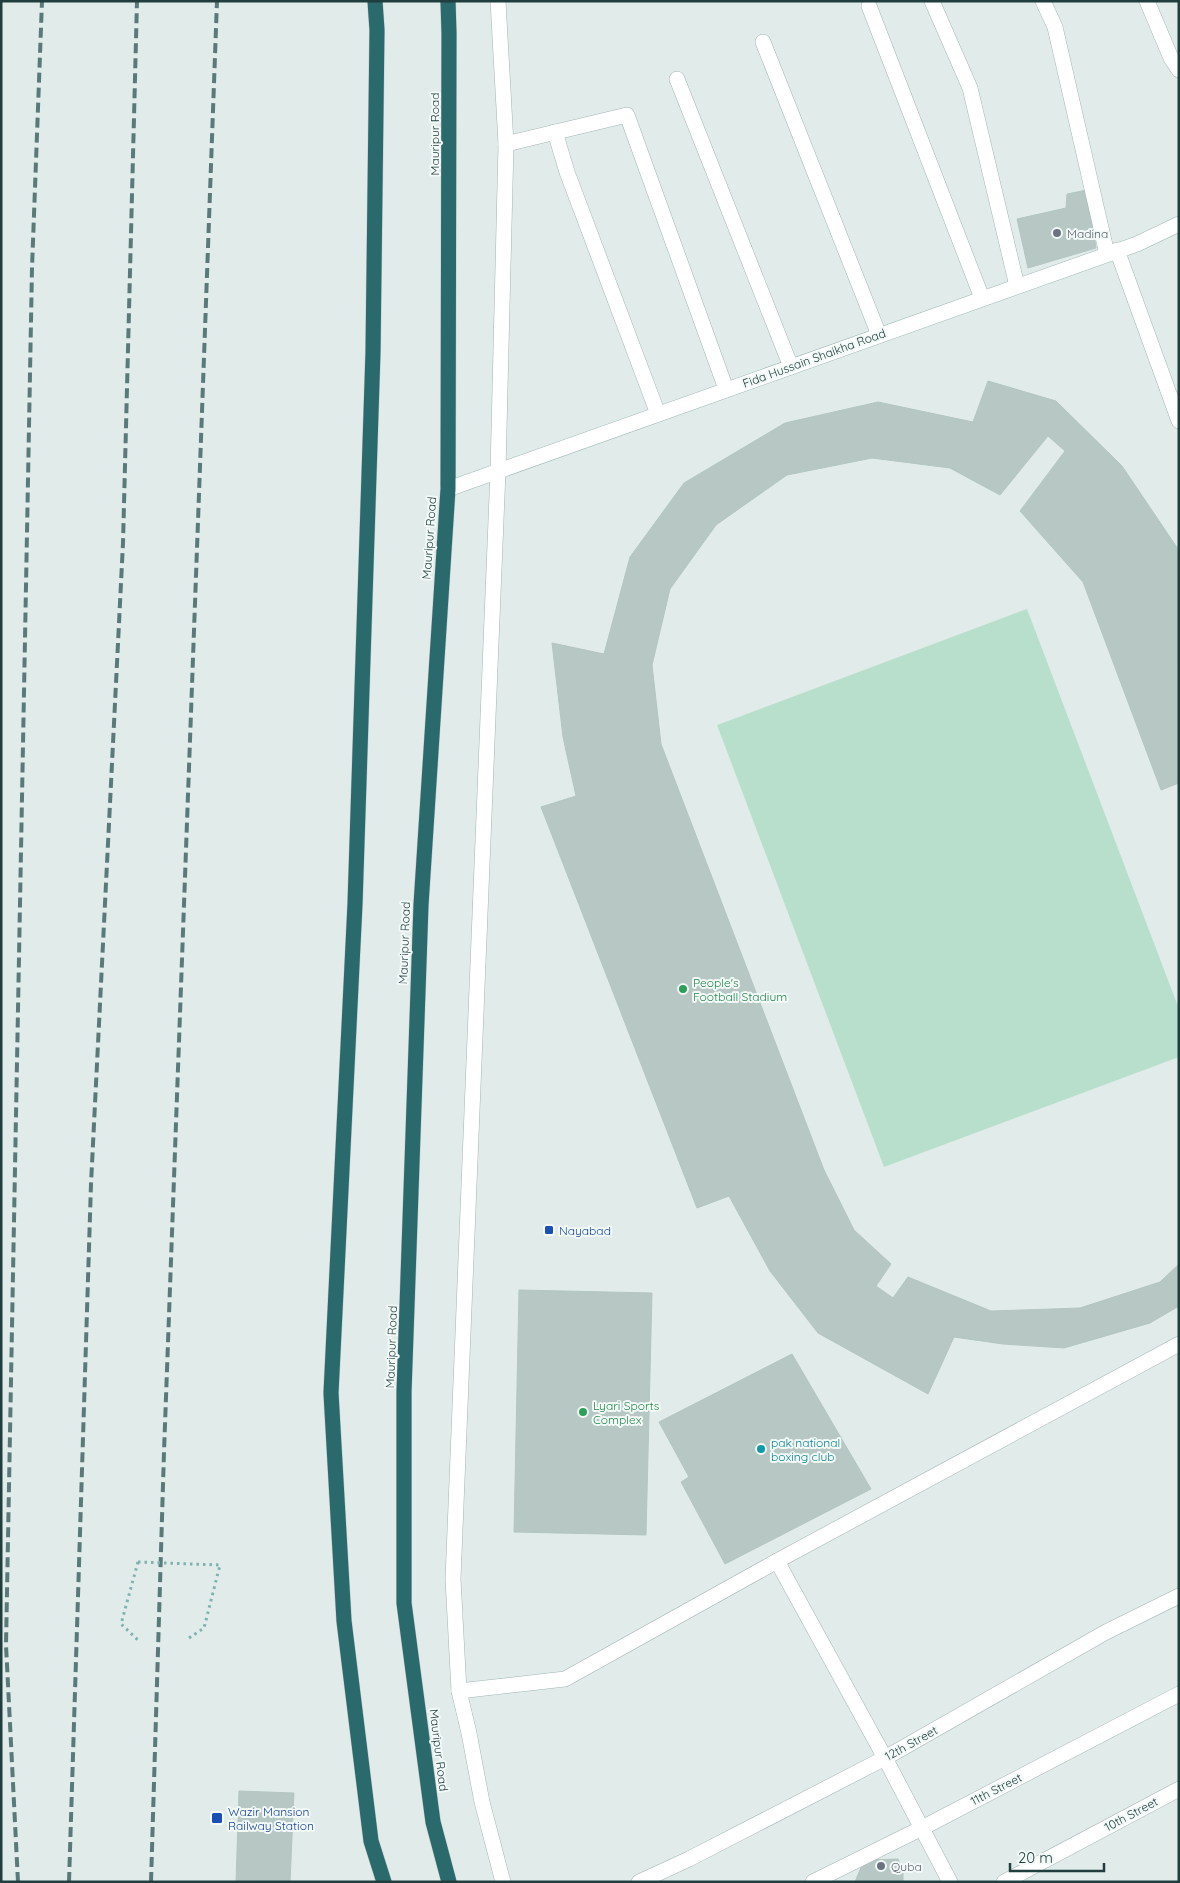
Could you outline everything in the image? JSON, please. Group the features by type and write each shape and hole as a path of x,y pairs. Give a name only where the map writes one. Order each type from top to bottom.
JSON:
{"highway":[{"path":"375,1 377,30 373,362 355,904 331,1393 344,1621 371,1841 384,1882"},
{"name":"Mauripur Road","path":"448,1 448,489 420,905 404,1392 404,1603 433,1822 449,1882"}],"street":[{"path":"498,1 506,144 498,471 453,1579 459,1691 470,1733 482,1802 503,1882"},
{"path":"932,1 970,88 1018,286"},
{"path":"1043,1 1056,28 1112,252 1179,421"},
{"path":"1147,1 1171,58 1179,70"},
{"path":"869,6 982,298"},
{"path":"763,42 879,335"},
{"path":"677,78 791,366"},
{"path":"506,144 627,115 726,390"},
{"path":"555,132 567,172 658,414"},
{"name":"Fida Hussain Shaikha Road","path":"448,489 1137,244 1179,224"},
{"path":"459,1691 565,1679 777,1561 1179,1344"},
{"path":"777,1561 885,1758 950,1882"},
{"name":"12th Street","path":"639,1882 689,1859 885,1758 1106,1632 1179,1596"},
{"name":"11th Street","path":"813,1882 922,1828 1179,1694"},
{"name":"10th Street","path":"1004,1882 1179,1789"}],"path":[{"path":"140,1642 121,1624 138,1562 220,1565 204,1628 189,1638"}],"green space":[{"path":"1027,609 1179,1009 1179,1057 884,1167 717,725"}],"building":[{"name":"Madina","path":"1087,190 1096,248 1028,268 1017,219 1066,208 1067,194"},
{"name":"People's Football Stadium","path":"988,381 1056,401 1122,466 1178,549 1179,783 1161,790 1083,582 1020,511 1065,451 1048,436 1000,495 950,468 872,458 787,475 716,525 670,589 652,665 661,744 824,1170 854,1230 891,1264 876,1286 893,1298 908,1277 991,1311 1080,1308 1160,1282 1179,1264 1179,1306 1150,1323 1064,1348 1003,1344 954,1337 928,1394 818,1333 770,1271 729,1196 697,1208 541,807 576,796 563,737 552,643 604,654 630,557 684,483 785,423 878,402 973,422"},
{"name":"Lyari Sports Complex","path":"519,1290 652,1293 646,1535 514,1532"},
{"name":"pak national boxing club","path":"792,1354 871,1489 725,1564 681,1482 689,1477 659,1422"},
{"path":"239,1791 294,1793 290,1882 236,1882"},
{"name":"Quba","path":"898,1859 903,1872 903,1882 855,1882 864,1860"}],"railway":[{"path":"18,1882 6,1645 32,268 42,1"},
{"path":"69,1882 91,1184 123,543 137,1"},
{"path":"151,1882 164,1452 217,1"}],"place":[{"name":"Madina","path":"1057,233"},
{"name":"People's Football Stadium","path":"683,989"},
{"name":"Nayabad","path":"549,1230"},
{"name":"Lyari Sports Complex","path":"583,1412"},
{"name":"pak national boxing club","path":"761,1449"},
{"name":"Wazir Mansion Railway Station","path":"217,1818"},
{"name":"Quba","path":"881,1866"}]}
